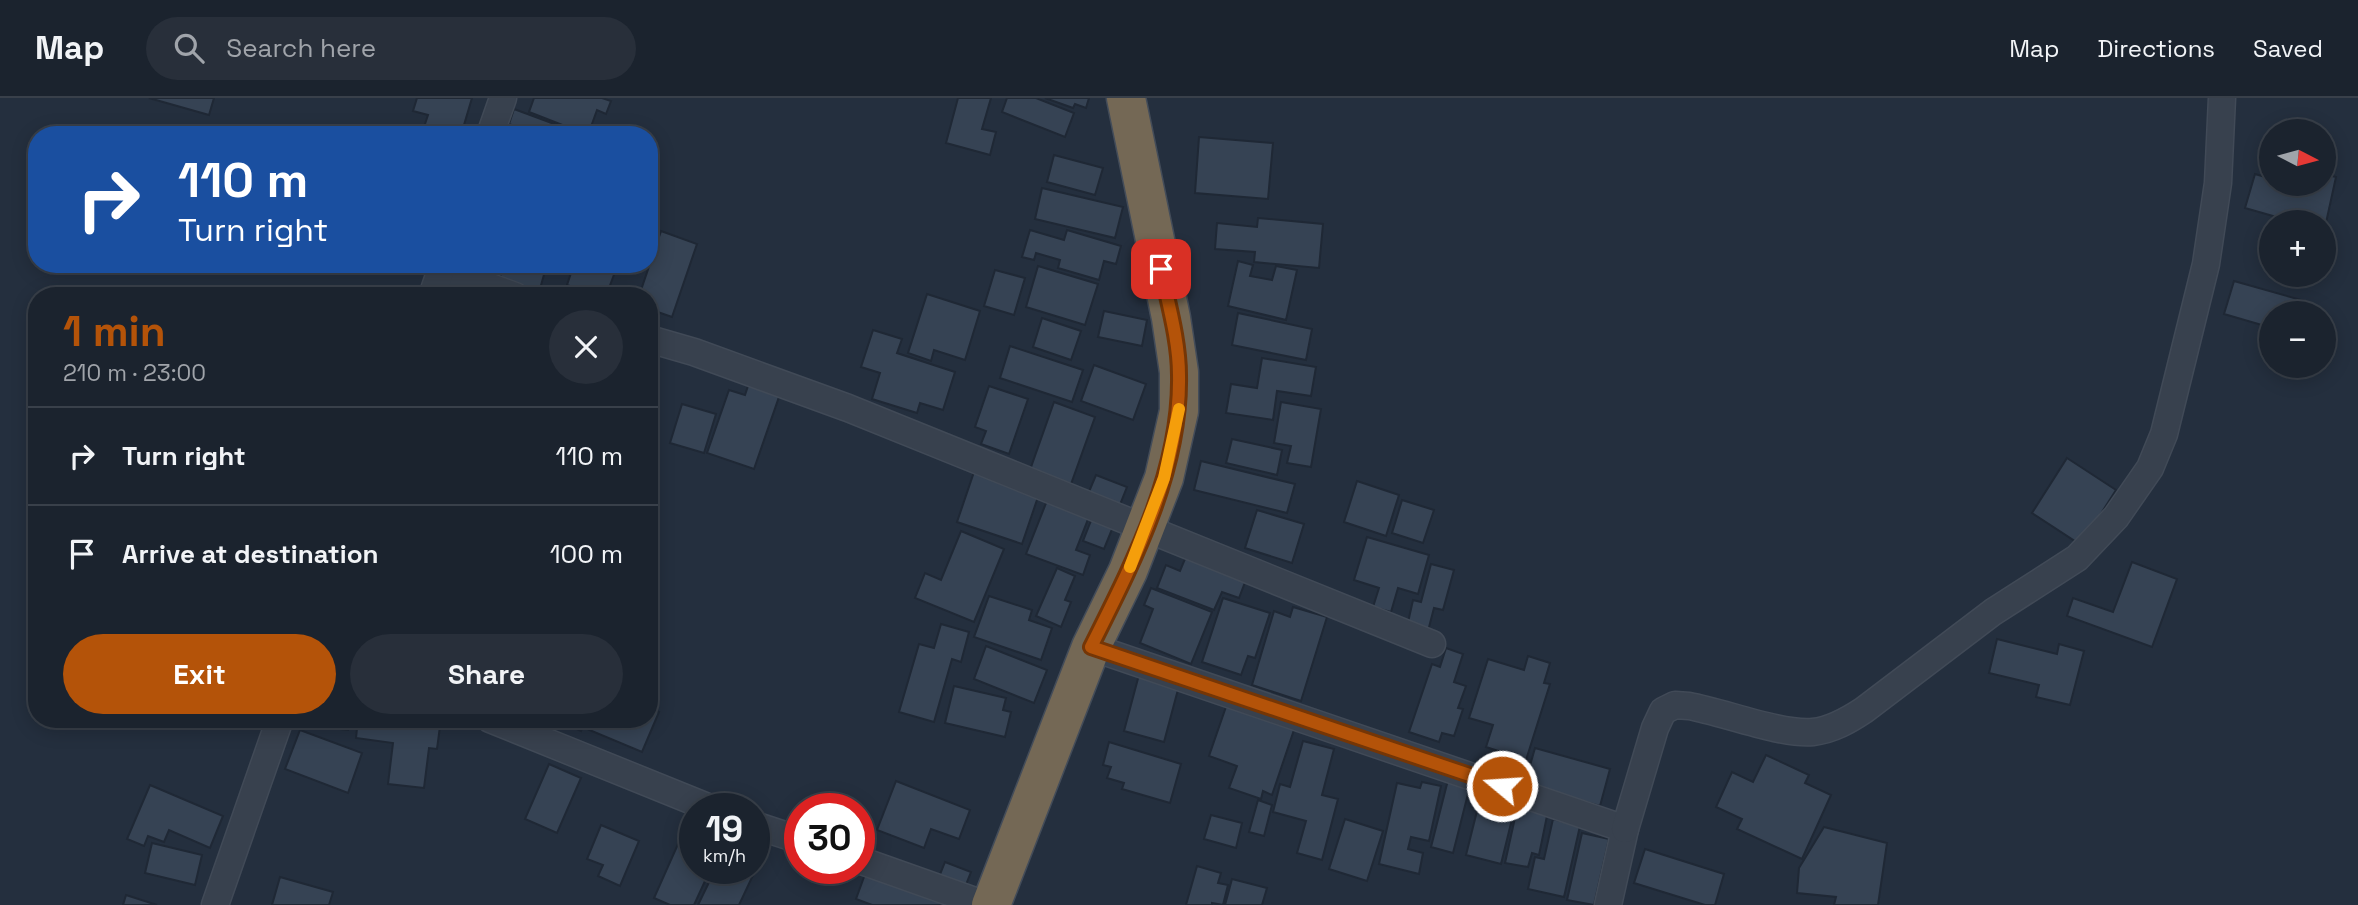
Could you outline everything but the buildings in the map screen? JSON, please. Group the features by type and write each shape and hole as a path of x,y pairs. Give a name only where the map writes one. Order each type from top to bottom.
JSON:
{"highway":[{"path":"991,905 1091,647 1128,571 1167,465 1179,411 1179,372 1171,318 1126,98"}],"street":[{"path":"493,126 503,98"},
{"path":"1608,905 1625,829 1656,728 1664,711 1675,705 1689,706 1787,730 1814,732 1844,723 1993,612 2077,558 2116,517 2150,468 2167,421 2206,264 2218,183 2222,98"},
{"path":"457,273 492,287"},
{"path":"658,342 848,408 1432,644"},
{"path":"1091,647 1625,829"},
{"path":"215,905 277,728"},
{"path":"512,728 679,795"},
{"path":"875,866 986,905"}],"slow traffic":[{"path":"1130,567 1164,478 1179,409"}],"route":[{"path":"1161,269 1179,372 1179,411 1164,478 1128,571 1091,647 1502,786"}]}
